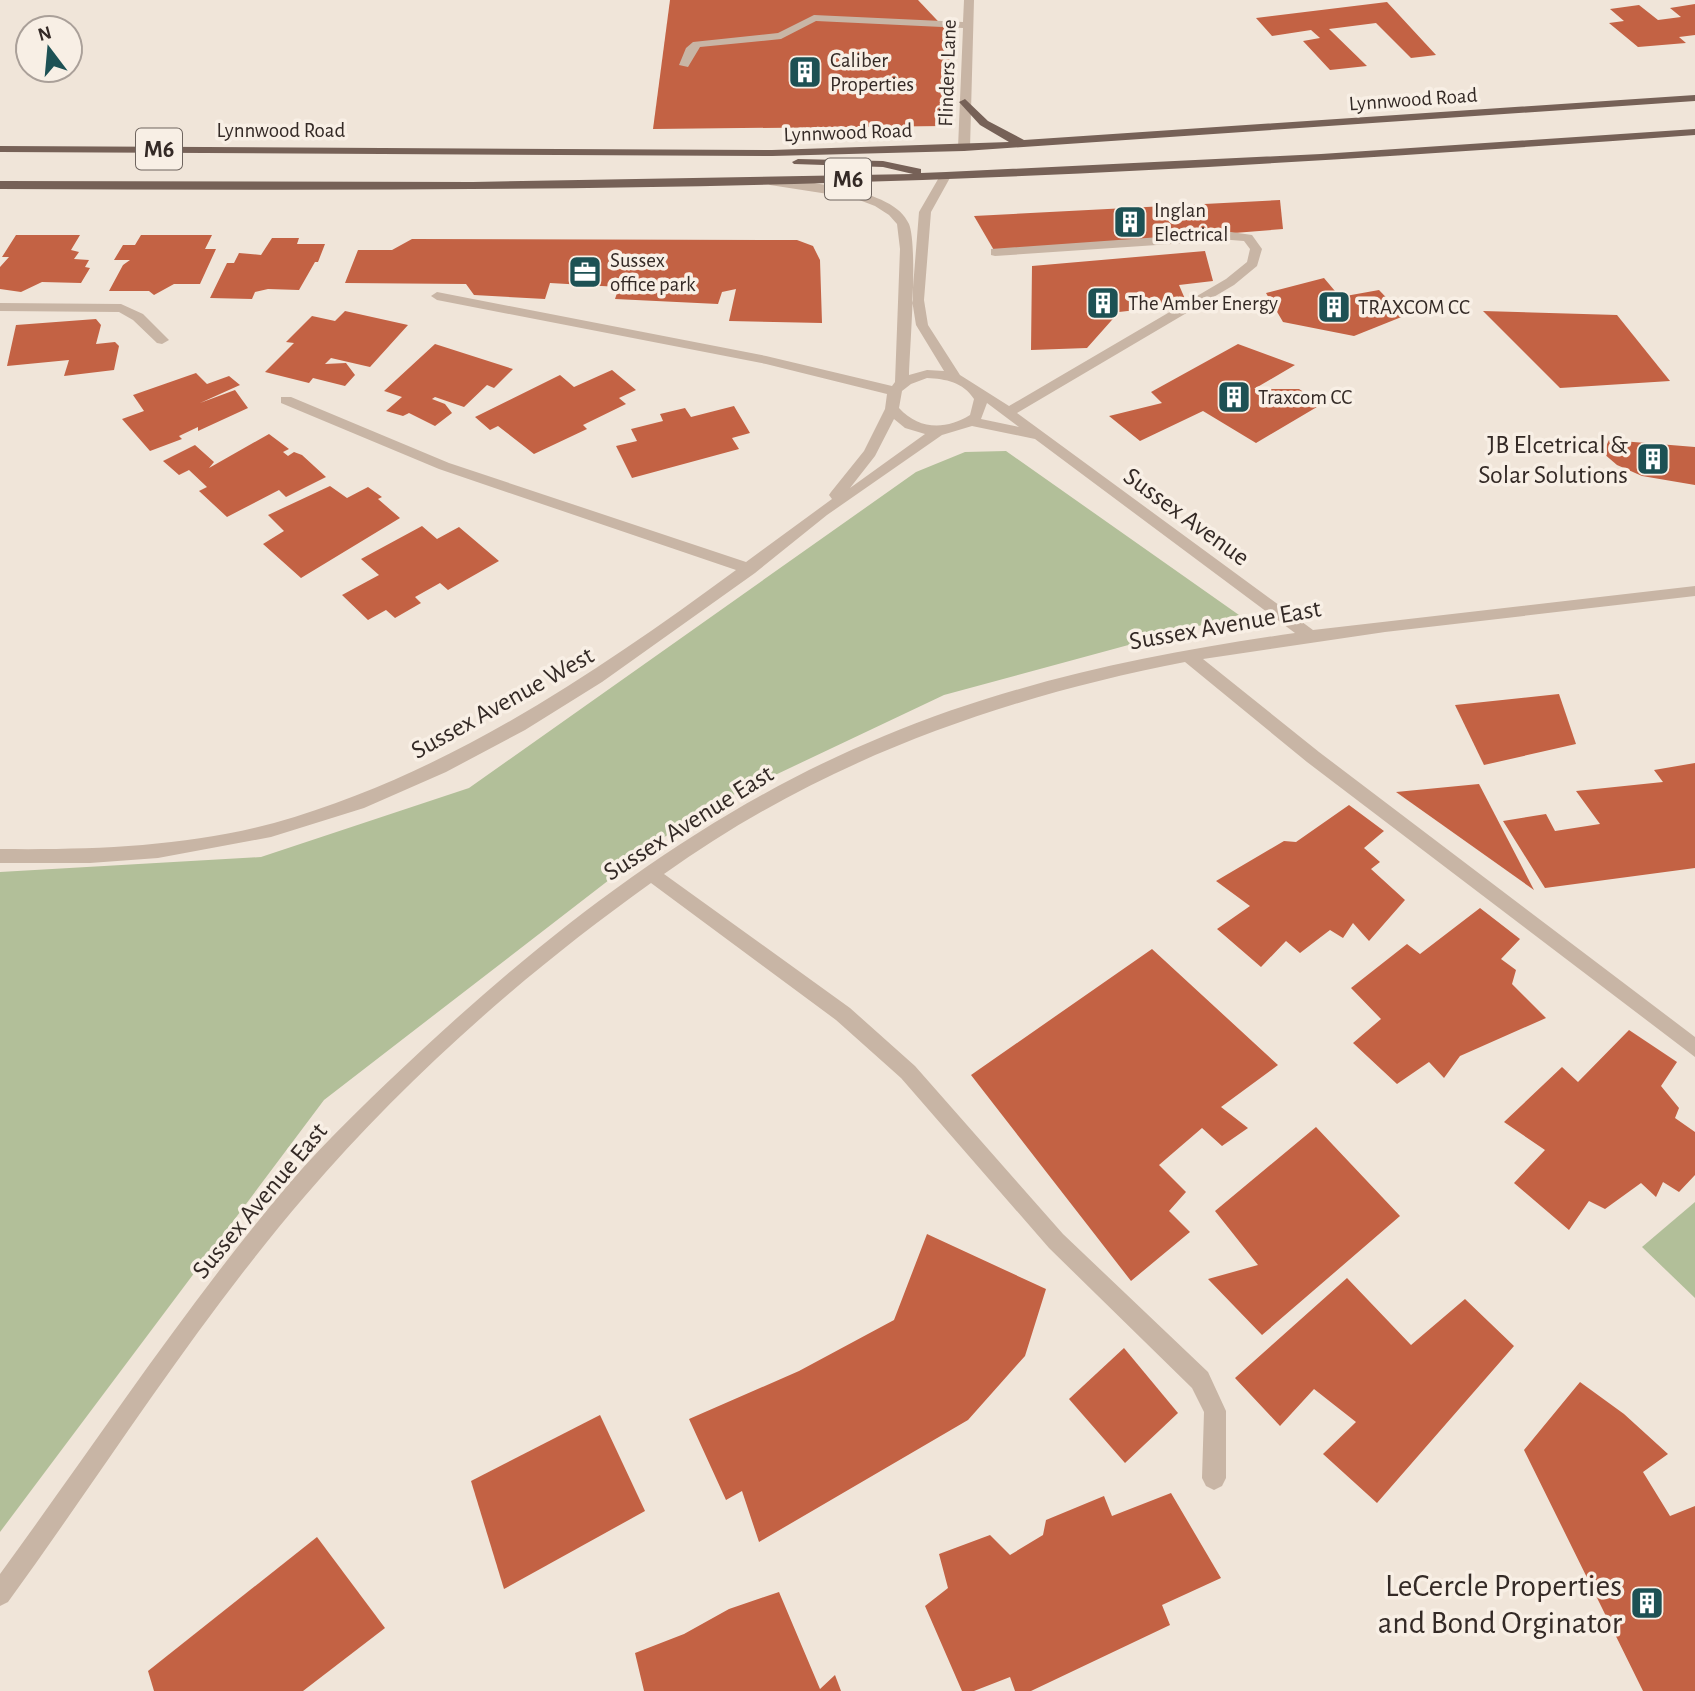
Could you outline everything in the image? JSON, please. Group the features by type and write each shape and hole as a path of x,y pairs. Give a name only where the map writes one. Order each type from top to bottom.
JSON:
{"main road":[{"name":"Lynnwood Road","path":"0,149 772,153 964,148 1695,98"},
{"path":"965,102 984,123 1022,144"},
{"name":"Lynnwood Road","path":"0,185 222,187 770,181 945,176 1136,168 1695,132"},
{"path":"964,148 978,161 993,165 1087,161 1136,168"},
{"path":"772,153 799,162 883,164 945,176"}],"street":[{"name":"Flinders Lane","path":"964,148 969,0"},
{"path":"684,65 691,48 697,44 774,37 814,18 968,24"},
{"path":"945,176 925,212 918,300 922,325 955,377"},
{"path":"770,181 856,195 879,203 903,224 906,249 898,387 892,409 881,435 859,468 819,513"},
{"path":"995,252 1231,236 1248,238 1256,249 1253,263 1230,282 1009,412"},
{"path":"438,296 898,387 927,374 955,377 976,389 981,399 981,408 970,421 953,429 937,431 909,425 892,409"},
{"path":"0,307 121,308 138,317 162,340"},
{"name":"Sussex Avenue","path":"976,389 1009,412 1036,436 1309,635"},
{"path":"286,400 444,466 750,569"},
{"name":"Sussex Avenue","path":"970,421 1036,436"},
{"path":"819,513 863,486 937,431"},
{"name":"Sussex Avenue West","path":"0,856 76,856 182,848 260,832 377,795 456,761 559,704 653,641 750,569 819,513"},
{"name":"Sussex Avenue East","path":"0,1594 216,1293 321,1164 502,986 583,920 650,873 754,809 895,739 973,709 1105,671 1186,654 1309,635 1695,591"},
{"path":"1186,654 1313,757 1695,1048"},
{"path":"650,873 843,1014 908,1072 1056,1241 1200,1380 1214,1411 1214,1478"}],"green space":[{"path":"1006,451 1239,615 944,695 697,812 324,1100 0,1532 0,872 261,857 469,788 916,472 965,452"},
{"path":"1695,1202 1695,1298 1642,1247"}],"building":[{"name":"Caliber Properties","path":"670,0 918,0 952,36 944,126 653,129"},
{"path":"1387,2 1436,55 1411,58 1376,23 1329,29 1367,66 1330,70 1303,41 1320,38 1311,30 1272,36 1256,18"},
{"path":"1695,4 1695,35 1679,37 1686,43 1638,47 1609,23 1624,21 1610,9 1639,5 1658,20 1681,17 1670,8"},
{"name":"Inglan Electrical","path":"1280,200 1283,229 995,252 974,216"},
{"path":"16,235 80,235 71,250 79,252 74,259 89,260 85,267 90,268 81,283 42,282 21,292 0,289 0,267 9,257 2,257"},
{"path":"141,235 212,235 205,249 216,249 200,284 174,284 154,295 149,291 109,291 123,265 130,260 114,260 123,245 135,245"},
{"path":"272,238 299,238 297,244 325,244 318,262 315,262 299,290 268,289 255,292 252,299 210,298 227,263 234,263 239,253 261,255"},
{"name":"Sussex office park","path":"412,239 797,240 813,246 820,260 822,323 729,321 736,289 722,292 718,304 615,299 619,287 550,283 545,299 474,295 466,284 345,283 358,250 392,250"},
{"name":"The Amber Energy","path":"1205,251 1213,281 1179,285 1185,299 1162,307 1119,312 1087,348 1031,350 1032,266"},
{"name":"TRAXCOM CC","path":"1324,278 1340,297 1379,290 1404,316 1354,336 1283,322 1266,293"},
{"path":"345,311 408,325 370,367 331,358 325,364 346,363 355,375 345,386 313,378 309,383 265,372 294,343 286,342 312,316 335,321"},
{"path":"1483,311 1617,315 1670,381 1560,388"},
{"path":"96,319 101,325 96,344 115,342 119,346 114,370 64,376 69,360 7,366 16,325"},
{"path":"435,344 513,369 494,388 487,385 464,407 435,397 432,399 445,404 452,413 435,426 409,413 403,416 386,411 402,397 384,391"},
{"name":"Traxcom CC","path":"1238,344 1295,365 1254,389 1299,389 1322,404 1256,443 1203,411 1140,441 1109,416 1162,403 1151,392"},
{"path":"612,370 636,390 619,398 626,404 583,425 587,429 534,454 498,426 490,430 475,417 560,375 574,387"},
{"path":"196,373 207,384 229,376 240,385 200,403 235,390 248,408 198,431 198,427 179,436 182,439 150,451 122,419 144,411 133,395"},
{"path":"734,406 750,433 732,438 739,449 632,478 616,446 637,441 631,429 663,421 660,414 685,408 691,417"},
{"path":"269,434 289,449 283,452 288,456 294,452 302,455 326,477 286,497 279,490 227,517 199,491 207,487 189,470 179,475 163,461 195,445 214,462 209,468"},
{"name":"JB Elcetrical & Solar Solutions","path":"1609,440 1695,447 1695,485 1642,476 1617,465 1603,453"},
{"path":"330,486 347,498 368,487 382,497 378,499 400,518 301,578 263,544 284,531 268,515"},
{"path":"422,526 437,539 459,527 499,561 448,590 440,583 415,597 421,603 395,618 386,610 368,620 342,595 379,575 361,559"},
{"path":"1559,694 1576,744 1484,765 1455,705"},
{"path":"1695,763 1695,868 1545,888 1503,821 1546,814 1555,831 1600,824 1576,791 1663,782 1654,770"},
{"path":"1479,784 1534,890 1396,792"},
{"path":"1349,805 1384,831 1364,848 1380,862 1371,869 1405,900 1369,941 1353,923 1343,938 1330,930 1300,953 1286,941 1261,967 1217,929 1250,906 1216,881 1284,841 1296,842"},
{"path":"1480,908 1520,939 1501,959 1516,970 1512,984 1546,1018 1460,1056 1444,1078 1429,1062 1397,1084 1353,1043 1381,1019 1351,988 1407,944 1420,954"},
{"path":"1152,949 1278,1065 1221,1107 1248,1128 1222,1146 1202,1128 1159,1165 1186,1192 1169,1211 1190,1232 1131,1281 971,1075"},
{"path":"1629,1030 1677,1062 1661,1086 1679,1108 1675,1118 1695,1132 1695,1175 1679,1192 1663,1182 1656,1197 1641,1183 1605,1209 1589,1201 1569,1230 1514,1183 1545,1150 1504,1122 1562,1067 1578,1082"},
{"path":"1316,1127 1400,1216 1262,1335 1208,1279 1258,1265 1215,1211"},
{"path":"927,1234 1046,1289 1025,1356 968,1420 759,1542 742,1491 726,1500 689,1419 799,1371 894,1320"},
{"path":"1347,1278 1411,1345 1465,1299 1514,1346 1377,1503 1323,1454 1356,1422 1314,1389 1280,1426 1235,1378"},
{"path":"1124,1348 1178,1413 1125,1463 1069,1399"},
{"name":"LeCercle Properties and Bond Orginator","path":"1580,1382 1624,1414 1668,1454 1643,1472 1670,1516 1695,1506 1695,1691 1643,1691 1524,1450"},
{"path":"600,1415 645,1511 504,1589 471,1481"},
{"path":"1171,1493 1221,1578 1162,1605 1170,1625 1031,1691 1015,1691 1010,1677 974,1691 962,1691 925,1606 948,1588 939,1554 990,1535 1010,1555 1043,1535 1046,1520 1104,1496 1112,1516"},
{"path":"317,1537 385,1628 303,1691 154,1691 148,1671"},
{"path":"779,1592 820,1689 835,1675 841,1691 644,1691 635,1653 684,1634 729,1609"}],"place":[{"name":"Caliber Properties","path":"805,72"},
{"name":"Inglan Electrical","path":"1130,222"},
{"name":"Sussex office park","path":"585,272"},
{"name":"The Amber Energy","path":"1103,303"},
{"name":"TRAXCOM CC","path":"1334,307"},
{"name":"Traxcom CC","path":"1234,397"},
{"name":"JB Elcetrical & Solar Solutions","path":"1653,459"},
{"name":"LeCercle Properties and Bond Orginator","path":"1647,1603"}]}
